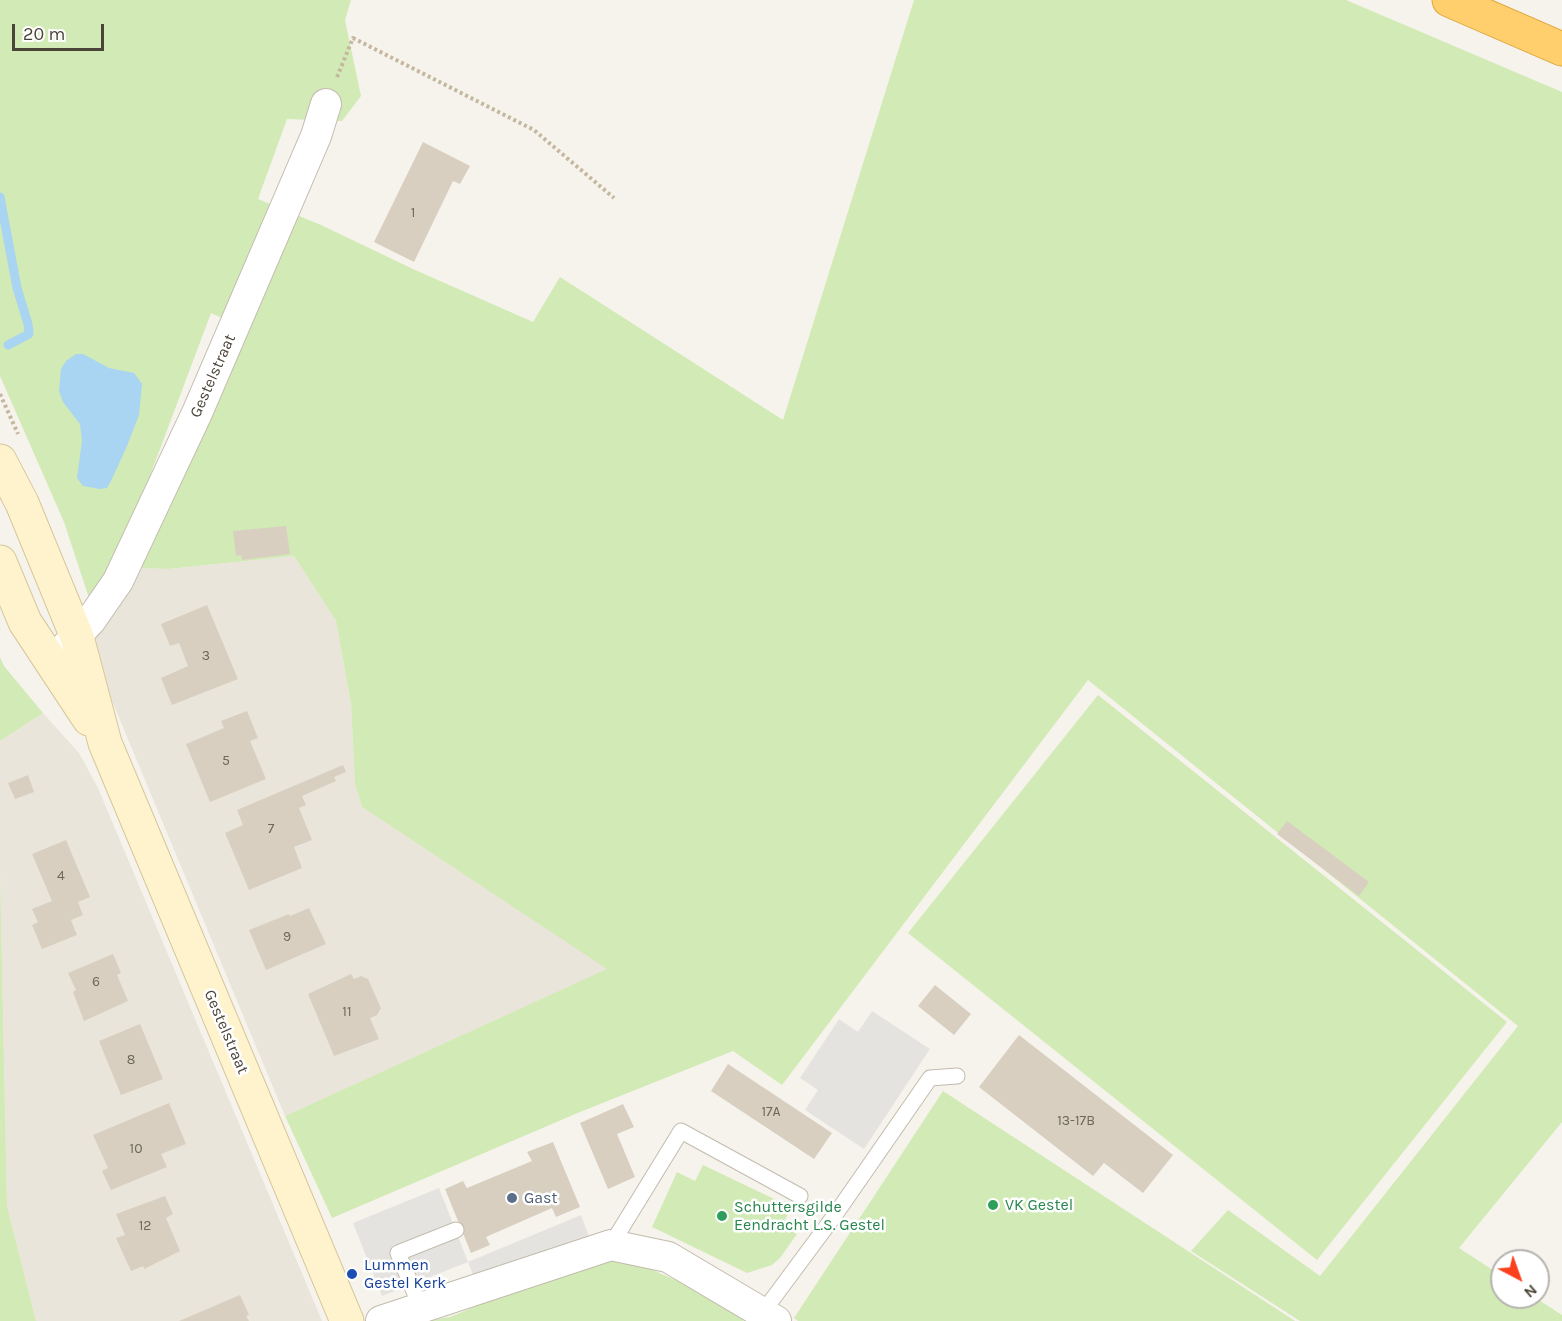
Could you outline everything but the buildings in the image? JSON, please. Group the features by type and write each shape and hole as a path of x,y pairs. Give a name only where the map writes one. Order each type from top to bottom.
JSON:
{"highway":[{"path":"1449,0 1562,49"}],"main road":[{"name":"Gestelstraat","path":"0,461 22,503 76,638 105,743 347,1321"},
{"name":"Gestelstraat","path":"0,562 25,622 105,743"}],"street":[{"name":"Gestelstraat","path":"51,662 76,638 118,581 197,413 316,136 326,104"},
{"path":"381,1321 611,1245 668,1257 770,1317"}],"lane":[{"path":"770,1317 835,1215 930,1078 957,1076"},
{"path":"611,1245 681,1131 800,1196"},
{"path":"421,1308 398,1253 456,1230"}],"path":[{"path":"326,104 353,38 534,130 614,198"}],"shaded area":[{"path":"294,556 336,621 351,704 355,784 362,807 608,969 285,1116 110,696 101,670 95,635 134,568 168,569"},
{"path":"43,713 79,753 98,788 322,1321 36,1321 7,1206 0,867 0,741"},
{"path":"872,1011 930,1049 864,1149 805,1110 818,1090 800,1078 839,1019 858,1032"},
{"path":"439,1188 468,1262 382,1296 353,1223"},
{"path":"581,1215 590,1239 475,1280 468,1262"}],"green space":[{"path":"0,0 351,0 345,20 361,96 342,121 287,119 258,199 321,225 533,322 560,277 783,420 914,0 1346,0 1562,92 1562,1122 1459,1248 1490,1268 1490,1309 1550,1307 1562,1315 1562,1321 1300,1321 1191,1251 1228,1210 1320,1276 1518,1026 1088,680 782,1085 733,1051 580,1112 332,1218 285,1116 607,969 362,807 355,784 351,704 336,621 294,556 168,569 134,568 237,325 211,313 121,553 89,598 64,522 0,376"},
{"path":"0,657 4,666 43,713 0,741"},
{"path":"1098,695 1507,1022 1317,1260 908,933"},
{"path":"0,867 7,1206 36,1321 0,1321"},
{"name":"VK Gestel","path":"943,1091 1295,1321 798,1321 794,1318"},
{"name":"Schuttersgilde Eendracht L.S. Gestel","path":"703,1165 791,1207 782,1226 797,1234 780,1258 772,1265 747,1273 652,1227 677,1172 695,1181"},
{"path":"613,1259 641,1265 749,1312 743,1321 425,1321 450,1317 586,1261"}],"water":[{"path":"76,354 83,354 109,368 134,373 142,384 139,415 107,488 83,486 77,478 82,441 80,424 63,402 59,391 61,369 66,361"}],"waterway":[{"path":"0,197 17,288 29,334 8,345"}],"place":[{"name":"Gast","path":"512,1198"},
{"name":"VK Gestel","path":"993,1205"},
{"name":"Schuttersgilde Eendracht L.S. Gestel","path":"722,1216"},
{"name":"Lummen Gestel Kerk","path":"352,1274"}]}
